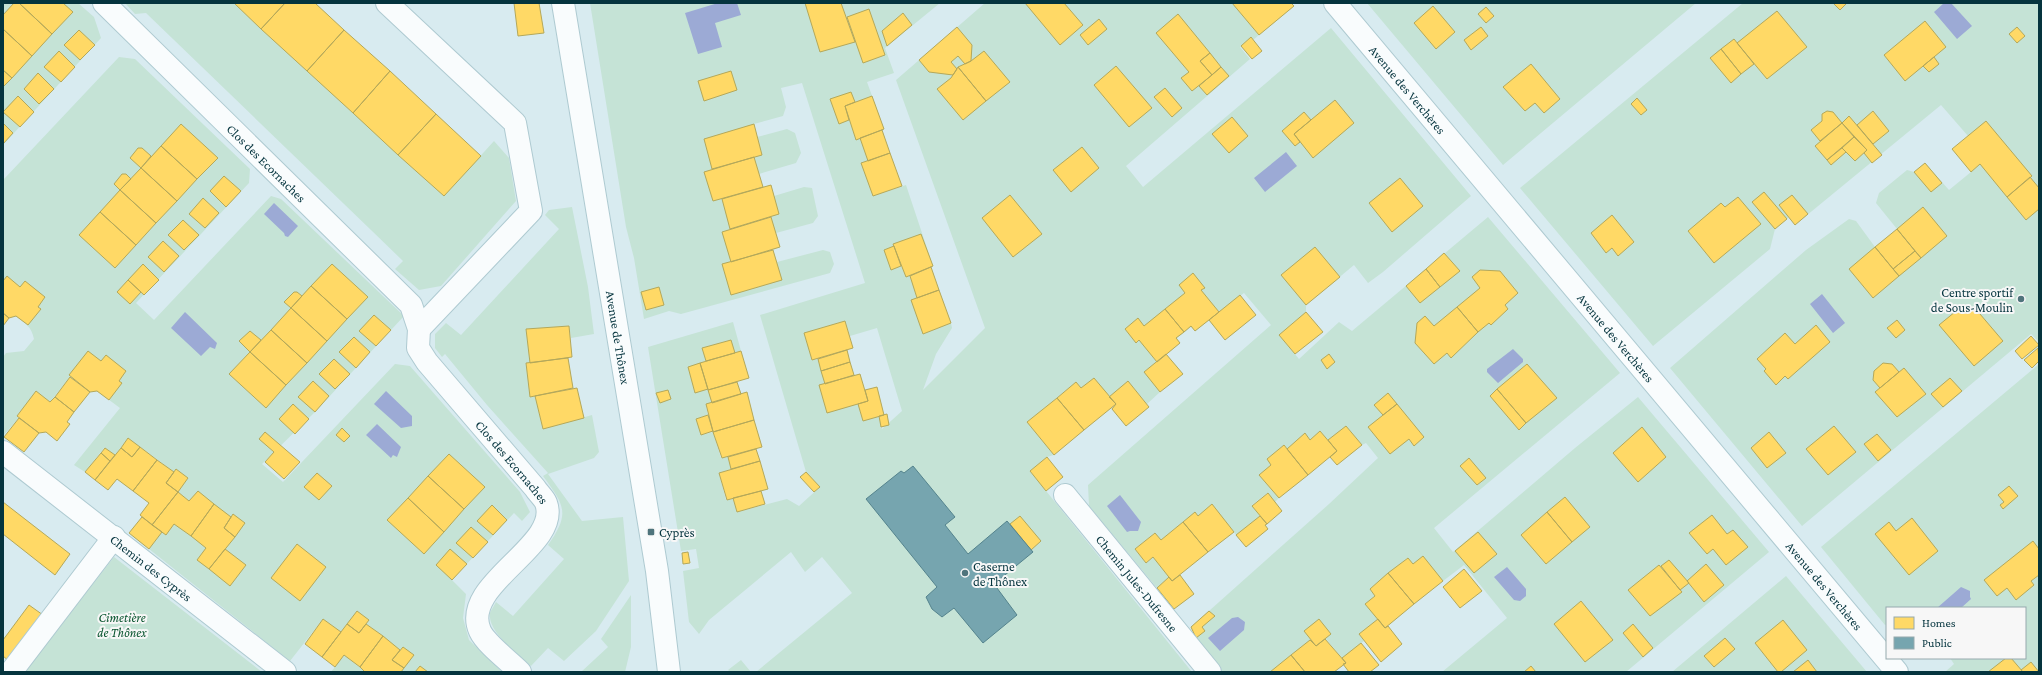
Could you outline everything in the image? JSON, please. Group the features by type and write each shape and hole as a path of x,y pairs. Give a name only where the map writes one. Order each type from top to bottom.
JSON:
{"street":[{"name":"Clos des Ecornaches","path":"104,3 411,305 419,329 418,348 427,362 535,488 546,503 544,527 537,538 484,595 476,614 480,632 520,672"},
{"path":"387,3 514,123 531,211 419,329"},
{"name":"Avenue de Thônex","path":"563,3 657,571 670,672"},
{"name":"Avenue des Verchères","path":"1335,3 1886,659"},
{"path":"3,452 114,538"},
{"name":"Chemin Jules-Dufresne","path":"1064,495 1210,672"},
{"name":"Chemin des Cyprès","path":"11,672 114,538 285,672"},
{"name":"Avenue des Verchères","path":"1886,659 1897,672"}],"green space":[{"path":"3,3 78,3 94,17 101,38 3,145"},
{"path":"125,3 234,3 444,196 494,141 509,158 516,201 441,286 419,290 395,269 403,261 146,13 135,14"},
{"path":"590,3 940,3 885,48 894,73 867,82 884,129 864,149 868,161 862,163 873,196 906,185 933,266 910,276 917,298 923,334 951,323 952,328 936,354 923,390 985,328 896,80 985,3 1291,3 1294,6 1253,40 1251,37 1240,47 1250,59 1126,166 1143,187 1331,28 1471,196 1383,272 1368,283 1354,265 1306,305 1306,312 1279,335 1299,359 1339,322 1352,331 1488,217 1620,373 1434,528 1453,552 1575,448 1638,397 1769,552 1626,672 1536,672 1531,666 1524,672 1442,672 1507,618 1464,565 1443,581 1413,564 1407,558 1370,589 1375,596 1365,604 1378,619 1359,634 1364,641 1342,658 1326,639 1316,646 1310,640 1270,672 1222,672 1196,638 1191,627 1329,504 1378,458 1366,443 1362,445 1346,426 1328,440 1320,431 1310,440 1305,433 1287,449 1284,445 1267,459 1271,465 1259,475 1279,498 1275,502 1267,493 1252,505 1260,516 1236,535 1212,505 1198,516 1195,512 1161,540 1154,533 1135,549 1146,563 1153,557 1169,577 1157,588 1089,506 1088,485 1271,325 1244,293 1195,331 1191,327 1177,338 1180,343 1145,371 1160,392 1147,404 1128,381 1109,397 1094,378 1081,388 1076,382 1027,422 1054,455 1047,457 1030,471 1192,672 756,672 852,593 822,557 805,572 791,552 709,620 699,634 689,622 683,571 699,568 696,549 681,551 648,347 733,322 741,351 735,353 731,340 702,348 706,361 700,363 712,403 706,405 708,415 696,419 701,435 713,432 721,458 728,457 731,469 719,473 726,500 733,498 737,512 787,499 799,506 820,487 806,472 760,315 865,283 802,83 781,88 786,107 783,116 754,124 757,137 787,129 795,133 801,153 796,163 759,174 763,187 771,185 774,196 804,187 812,188 818,216 813,223 776,233 780,247 773,250 777,262 823,250 830,252 834,264 830,273 681,314 669,311 644,319 634,258 626,227","holes":["845,321 850,336 877,328 902,411 882,429 879,416 863,421 858,404 825,384 818,359 812,360 804,333"]},
{"path":"1367,3 1696,3 1503,165"},
{"path":"1743,3 2039,3 2039,342 2031,334 1802,526 1670,368 1806,250 1849,219 1856,221 1875,247 1897,229 1876,203 1879,193 1907,170 1914,172 1925,163 1949,190 1971,172 1968,136 1941,105 1795,225 1789,217 1775,229 1770,249 1653,346 1520,188"},
{"path":"119,57 135,59 250,169 249,183 136,303 154,320 271,196 281,199 404,316 315,412 262,464 283,482 395,364 410,366 520,492 530,512 522,521 514,513 452,580 466,594 463,618 469,640 502,672 331,672 344,655 359,667 383,636 366,624 369,620 357,611 341,632 323,619 290,661 149,549 162,532 166,535 174,524 191,536 198,491 189,501 178,492 188,478 176,469 174,472 128,438 115,455 104,448 85,472 74,465 120,408 97,391 90,392 70,377 50,402 36,392 17,416 19,418 3,436 3,357 6,353 24,351 34,339 30,328 25,323 16,316 9,318 3,313 3,178 4,179"},
{"path":"572,207 588,287 594,334 571,338 569,326 526,329 530,363 526,363 530,397 535,396 543,429 592,415 599,452 594,458 548,474 582,521 623,517 629,581 596,631 564,661 548,648 531,666 498,635 490,620 490,613 496,602 513,616 564,559 548,545 560,525 562,509 560,502 543,476 548,473 487,405 445,354 442,357 435,348 435,334 446,323 461,335 559,229 545,215 549,210"},
{"path":"2039,364 2039,672 1945,672 1954,664 1951,659 2026,659 2026,607 1886,607 1885,625 1821,547"},
{"name":"Cimetière de Thônex","path":"114,557 262,672 24,672"},
{"path":"1786,576 1867,672 1672,672"},
{"path":"631,595 631,647 625,672 581,672 608,647 601,639"},
{"path":"741,660 751,672 730,672 728,670"}],"water":[{"path":"718,3 737,3 741,15 715,23 722,47 698,54 685,13"},
{"path":"1944,3 1951,3 1972,26 1957,39 1934,12"},
{"path":"1286,152 1297,166 1265,192 1254,178"},
{"path":"274,203 298,226 288,237 285,236 284,233 264,214"},
{"path":"1822,294 1845,323 1833,333 1810,304"},
{"path":"185,312 217,343 215,349 210,347 201,356 171,328"},
{"path":"1513,349 1523,359 1523,362 1498,383 1487,372 1487,369"},
{"path":"386,391 412,416 412,426 401,428 374,404"},
{"path":"377,424 401,447 397,457 393,455 391,458 366,435"},
{"path":"1120,495 1141,522 1138,531 1127,532 1107,506"},
{"path":"1507,567 1526,589 1526,596 1520,601 1514,600 1494,577"},
{"path":"1961,587 1970,591 1971,599 1962,607 1938,607"},
{"path":"1238,617 1245,622 1244,630 1220,651 1208,638 1232,618"}],"building: Homes":[{"path":"14,3 19,3 52,34 32,56 3,29 3,15"},
{"path":"19,3 63,3 73,12 52,34"},
{"path":"234,3 285,3 261,29"},
{"path":"285,3 315,3 344,30 307,71 261,29"},
{"path":"514,3 539,3 544,33 518,36"},
{"path":"805,3 841,3 855,42 820,52"},
{"path":"1025,3 1064,3 1083,25 1060,45"},
{"path":"1232,3 1291,3 1294,6 1259,35"},
{"path":"1833,3 1847,3 1840,10"},
{"path":"1433,6 1455,32 1436,49 1414,23"},
{"path":"1486,7 1494,16 1486,23 1478,14"},
{"path":"869,9 885,55 863,63 847,17"},
{"path":"1777,11 1807,47 1767,79 1737,43"},
{"path":"903,13 912,25 887,46 882,31"},
{"path":"1178,14 1210,53 1200,61 1212,75 1192,91 1181,78 1189,72 1156,33"},
{"path":"1099,19 1107,29 1088,45 1080,35"},
{"path":"1925,21 1946,47 1905,81 1884,55"},
{"path":"957,27 972,45 971,61 965,64 958,56 951,62 957,69 953,75 929,72 919,60"},
{"path":"1481,27 1488,36 1471,50 1464,40"},
{"path":"2017,27 2025,36 2017,43 2009,34"},
{"path":"3,29 32,56 12,78 3,70"},
{"path":"79,30 95,45 80,60 64,45"},
{"path":"344,30 390,71 353,113 307,71"},
{"path":"1251,37 1262,51 1252,59 1241,46"},
{"path":"1734,39 1754,64 1741,74 1721,49"},
{"path":"1721,49 1741,74 1731,83 1710,58"},
{"path":"59,51 75,67 61,82 44,67"},
{"path":"984,51 1010,82 986,101 958,67 971,61"},
{"path":"1210,53 1221,67 1212,75 1200,61"},
{"path":"1934,57 1939,64 1929,72 1923,66"},
{"path":"1531,64 1560,99 1544,113 1535,103 1525,111 1503,87"},
{"path":"1116,66 1152,108 1129,127 1094,85"},
{"path":"958,67 986,101 963,120 937,89 951,78"},
{"path":"1221,67 1229,76 1207,95 1199,86"},
{"path":"3,70 12,78 3,87"},
{"path":"390,71 436,114 398,155 353,113"},
{"path":"731,71 737,90 704,101 698,81"},
{"path":"38,73 54,89 39,104 24,89"},
{"path":"1165,88 1182,108 1172,117 1154,97"},
{"path":"851,92 855,102 845,106 849,120 839,124 830,99"},
{"path":"18,96 34,112 20,127 3,112"},
{"path":"872,96 884,129 856,140 845,106"},
{"path":"1637,98 1647,110 1641,115 1631,104"},
{"path":"1335,100 1354,123 1313,158 1294,134"},
{"path":"1827,111 1833,112 1842,123 1820,141 1811,130 1822,121 1822,114"},
{"path":"1873,111 1889,131 1873,144 1857,125"},
{"path":"1304,112 1311,120 1294,134 1300,142 1295,146 1282,131"},
{"path":"436,114 481,156 444,196 398,155"},
{"path":"1849,116 1882,155 1872,163 1864,153 1867,150 1842,123"},
{"path":"1232,117 1248,136 1229,153 1212,134"},
{"path":"1986,121 2032,176 2007,197 1980,164 1971,172 1952,149"},
{"path":"3,123 13,133 3,144"},
{"path":"1842,123 1854,137 1827,160 1815,146"},
{"path":"181,124 218,158 197,179 161,146"},
{"path":"754,124 762,155 712,169 704,139"},
{"path":"882,130 890,153 868,161 860,138"},
{"path":"1854,137 1867,150 1855,161 1842,148"},
{"path":"161,146 197,179 177,201 141,168"},
{"path":"1082,147 1099,168 1071,192 1053,170"},
{"path":"138,148 142,148 151,156 141,168 130,158"},
{"path":"1842,148 1846,152 1831,165 1827,160"},
{"path":"890,153 902,186 873,196 861,163"},
{"path":"754,157 763,187 713,201 704,172"},
{"path":"1925,163 1942,183 1931,192 1914,172"},
{"path":"141,168 177,201 156,223 120,190"},
{"path":"122,174 126,174 131,179 120,190 114,184"},
{"path":"224,176 241,191 226,207 210,191"},
{"path":"2030,177 2039,188 2039,209 2026,220 2007,197"},
{"path":"1400,178 1423,206 1392,232 1369,203"},
{"path":"771,185 779,214 730,229 722,199"},
{"path":"120,190 156,223 136,245 100,212"},
{"path":"1764,192 1787,219 1775,229 1752,202"},
{"path":"1010,195 1042,234 1013,257 982,218"},
{"path":"1792,195 1808,214 1795,225 1779,205"},
{"path":"1738,197 1761,224 1714,263 1688,231 1721,203 1725,207"},
{"path":"203,198 219,213 205,228 189,214"},
{"path":"1923,207 1947,236 1921,258 1897,229"},
{"path":"100,212 136,245 115,268 79,235"},
{"path":"1612,215 1634,242 1618,256 1612,248 1606,253 1591,233"},
{"path":"771,217 780,247 731,262 722,232"},
{"path":"183,220 199,235 184,250 168,235"},
{"path":"1897,229 1915,251 1893,269 1875,247"},
{"path":"921,234 933,266 906,277 893,244"},
{"path":"163,241 179,256 164,272 148,257"},
{"path":"894,246 901,266 891,270 884,250"},
{"path":"1315,247 1340,277 1306,305 1281,275"},
{"path":"1875,247 1899,276 1873,298 1849,269"},
{"path":"773,250 782,280 731,295 722,264"},
{"path":"1915,251 1921,258 1899,276 1893,269"},
{"path":"1444,253 1460,271 1440,287 1426,269"},
{"path":"143,264 159,280 144,295 128,280"},
{"path":"332,264 368,297 347,319 311,286"},
{"path":"931,267 939,290 917,298 910,276"},
{"path":"1426,269 1440,287 1420,303 1406,286"},
{"path":"1480,270 1500,271 1518,293 1505,305 1508,309 1491,325 1489,323 1478,332 1457,307 1480,288 1472,277"},
{"path":"1193,273 1205,288 1201,290 1219,312 1195,331 1191,326 1184,332 1165,309 1185,293 1179,285"},
{"path":"7,276 20,287 25,281 45,297 38,307 41,309 28,325 16,316 9,318 3,313 3,281"},
{"path":"128,280 141,292 130,304 117,292"},
{"path":"311,286 347,319 327,341 291,308"},
{"path":"659,287 664,305 646,310 641,292"},
{"path":"939,290 951,323 923,334 911,300"},
{"path":"294,292 297,292 302,296 291,308 284,302"},
{"path":"1240,295 1256,315 1225,340 1209,320"},
{"path":"1457,307 1478,332 1451,358 1447,353 1434,364 1415,343 1417,323 1425,316 1434,326"},
{"path":"1961,307 1966,313 1974,307 2003,341 1974,366 1939,325"},
{"path":"291,308 327,341 307,363 271,330"},
{"path":"1165,309 1184,332 1176,338 1180,343 1157,362 1139,340 1136,343 1125,329 1138,318 1144,326"},
{"path":"1306,312 1323,332 1295,354 1279,335"},
{"path":"3,313 9,318 3,326"},
{"path":"374,315 391,330 376,346 359,331"},
{"path":"1897,320 1905,330 1896,338 1887,328"},
{"path":"845,321 853,348 812,360 804,333"},
{"path":"1816,325 1830,342 1788,379 1785,376 1776,385 1764,371 1766,369 1757,359 1785,333 1795,344"},
{"path":"569,326 572,357 530,363 526,329"},
{"path":"271,330 307,363 286,385 250,352"},
{"path":"250,331 261,340 250,352 239,341"},
{"path":"2031,336 2039,345 2022,359 2015,351"},
{"path":"354,337 370,352 356,368 339,352"},
{"path":"731,340 735,353 706,361 702,348"},
{"path":"2038,348 2039,361 2032,368 2024,360"},
{"path":"847,350 850,362 821,371 818,359"},
{"path":"88,351 101,361 106,355 126,371 119,381 122,383 109,400 97,391 90,392 69,375"},
{"path":"741,351 749,378 708,390 700,363"},
{"path":"250,352 286,385 266,408 229,374"},
{"path":"1166,354 1183,374 1160,392 1144,372"},
{"path":"1329,354 1335,362 1327,369 1321,360"},
{"path":"568,358 573,388 530,397 526,363"},
{"path":"334,359 350,374 335,389 319,374"},
{"path":"850,362 854,375 825,384 821,371"},
{"path":"700,363 708,389 695,393 688,367"},
{"path":"1883,363 1892,364 1899,372 1880,388 1873,380 1874,371"},
{"path":"1527,364 1557,398 1526,423 1497,389"},
{"path":"1904,368 1926,394 1897,417 1875,392"},
{"path":"860,374 868,401 827,413 819,385"},
{"path":"70,377 90,392 74,412 55,397"},
{"path":"1094,378 1116,404 1084,430 1057,398 1076,382 1081,388"},
{"path":"1950,378 1962,391 1943,407 1931,394"},
{"path":"313,381 329,396 315,412 298,397"},
{"path":"1128,381 1149,407 1126,426 1112,409 1116,404 1109,397"},
{"path":"737,382 741,394 712,403 708,390"},
{"path":"877,387 884,415 863,421 858,404 868,401 865,390"},
{"path":"577,388 584,418 543,429 535,396"},
{"path":"1497,389 1526,423 1519,430 1490,396"},
{"path":"668,390 671,399 660,403 656,393"},
{"path":"36,391 50,402 55,397 74,412 67,422 70,424 57,441 46,432 39,433 17,416"},
{"path":"747,392 754,420 713,432 706,404"},
{"path":"1388,393 1397,404 1383,415 1374,405"},
{"path":"1057,398 1084,430 1054,455 1027,422"},
{"path":"293,404 309,419 295,434 279,419"},
{"path":"1397,404 1424,437 1414,446 1409,439 1390,454 1368,427"},
{"path":"887,414 889,425 881,427 879,416"},
{"path":"708,415 713,431 701,435 696,419"},
{"path":"19,418 39,433 24,452 4,437"},
{"path":"754,420 762,447 722,458 713,432"},
{"path":"1346,426 1362,445 1337,465 1330,457 1337,451 1328,440"},
{"path":"1834,426 1856,452 1828,475 1806,449"},
{"path":"1642,427 1666,457 1638,482 1613,453"},
{"path":"342,428 350,436 344,442 336,435"},
{"path":"1320,431 1337,451 1308,475 1287,449 1305,433 1310,440"},
{"path":"265,432 300,462 284,479 265,462 274,452 259,439"},
{"path":"1769,432 1786,453 1767,468 1751,448"},
{"path":"1877,434 1891,450 1878,461 1864,444"},
{"path":"128,438 140,447 132,457 121,448"},
{"path":"1284,445 1308,475 1279,498 1259,475 1271,465 1267,459"},
{"path":"140,447 157,460 133,491 117,479 108,490 95,480 121,448 132,457"},
{"path":"105,448 115,455 110,461 101,453"},
{"path":"756,449 760,461 731,469 728,457"},
{"path":"101,453 110,461 95,480 85,472"},
{"path":"449,454 485,487 464,509 428,476"},
{"path":"1047,457 1063,477 1046,491 1030,471"},
{"path":"1469,458 1486,478 1477,485 1460,466"},
{"path":"157,460 174,472 166,483 178,492 152,525 140,515 149,503 133,491"},
{"path":"760,461 768,489 727,500 719,473"},
{"path":"176,469 188,478 178,492 166,483"},
{"path":"806,472 820,487 814,492 800,477"},
{"path":"317,473 332,486 319,500 304,487"},
{"path":"428,476 464,509 444,532 408,498"},
{"path":"2009,486 2018,496 2003,509 2000,505 2004,502 1998,495"},
{"path":"198,491 214,504 191,536 174,524 166,535 152,525 178,492 189,501"},
{"path":"761,491 765,504 737,512 733,498"},
{"path":"1268,493 1282,511 1267,524 1252,506"},
{"path":"1565,497 1590,527 1572,542 1547,512"},
{"path":"408,498 444,532 424,554 387,520"},
{"path":"3,502 70,554 55,575 3,534"},
{"path":"214,504 231,517 224,528 235,537 209,569 197,560 206,548 191,536"},
{"path":"1212,504 1234,532 1208,552 1183,522 1195,512 1198,516"},
{"path":"492,505 507,520 493,535 477,521"},
{"path":"1547,512 1572,542 1546,564 1521,535"},
{"path":"233,514 245,523 235,537 224,528"},
{"path":"1712,515 1727,534 1733,530 1748,547 1726,565 1713,549 1707,554 1689,533"},
{"path":"1020,516 1041,541 1031,550 1010,524"},
{"path":"1260,516 1267,524 1265,525 1268,529 1246,547 1236,535"},
{"path":"142,517 162,532 149,549 129,533"},
{"path":"1912,518 1938,551 1909,575 1875,534 1889,522 1896,531"},
{"path":"1183,522 1208,552 1172,581 1153,557 1146,563 1135,549 1155,533 1161,540"},
{"path":"471,527 488,542 473,558 456,543"},
{"path":"1478,532 1497,554 1474,573 1455,551"},
{"path":"2033,541 2039,549 2039,575 2031,581 2034,585 2016,600 2007,588 1997,596 1984,580"},
{"path":"297,544 326,567 300,601 271,578"},
{"path":"225,549 246,565 230,586 209,569"},
{"path":"450,549 467,564 452,580 436,565"},
{"path":"688,552 690,563 683,564 682,553"},
{"path":"1423,556 1443,581 1414,604 1388,573 1408,558 1413,564"},
{"path":"1669,560 1689,583 1680,590 1661,566"},
{"path":"1706,564 1724,585 1704,602 1687,581"},
{"path":"1659,565 1682,592 1650,616 1628,590"},
{"path":"1464,569 1482,591 1460,608 1443,587"},
{"path":"1388,573 1414,604 1385,628 1365,604 1375,596 1370,589"},
{"path":"1180,575 1194,594 1174,609 1157,588 1169,577 1172,581"},
{"path":"1581,601 1613,640 1585,662 1554,624"},
{"path":"29,605 43,615 9,661 3,656 3,640"},
{"path":"357,611 369,620 359,633 347,624"},
{"path":"1209,611 1215,616 1202,627 1205,631 1196,638 1191,627"},
{"path":"323,619 341,632 322,657 305,644"},
{"path":"1319,619 1331,634 1316,646 1304,631"},
{"path":"1378,619 1385,628 1388,626 1402,644 1381,662 1359,634"},
{"path":"1783,620 1807,650 1781,672 1778,672 1755,643"},
{"path":"347,624 359,633 366,624 383,636 360,667 344,655 335,667 322,657"},
{"path":"1633,624 1653,648 1643,657 1623,633"},
{"path":"383,636 400,650 392,660 404,668 401,672 365,672 360,667"},
{"path":"1725,638 1735,649 1714,667 1704,656"},
{"path":"1325,639 1346,663 1334,672 1305,672 1291,655 1310,640 1316,646"},
{"path":"1361,643 1379,665 1370,672 1349,672 1343,664 1346,663 1342,658"},
{"path":"403,647 414,655 404,668 392,660"},
{"path":"1291,655 1305,672 1270,672"},
{"path":"2005,659 2012,659 2023,672 1988,672"},
{"path":"1808,660 1817,672 1793,672"},
{"path":"2031,662 2039,672 2023,672 2021,670"},
{"path":"420,666 428,672 415,672"},
{"path":"1531,666 1536,672 1524,672"}],"building: Public":[{"path":"913,466 955,517 945,525 968,554 1007,521 1033,552 994,584 1017,615 983,643 954,608 942,617 932,609 926,597 937,587 866,499 901,471 904,473"}],"place":[{"name":"Centre sportif de Sous-Moulin","path":"2021,299"},
{"name":"Cyprès","path":"651,532"},
{"name":"Caserne de Thônex","path":"965,573"}]}
